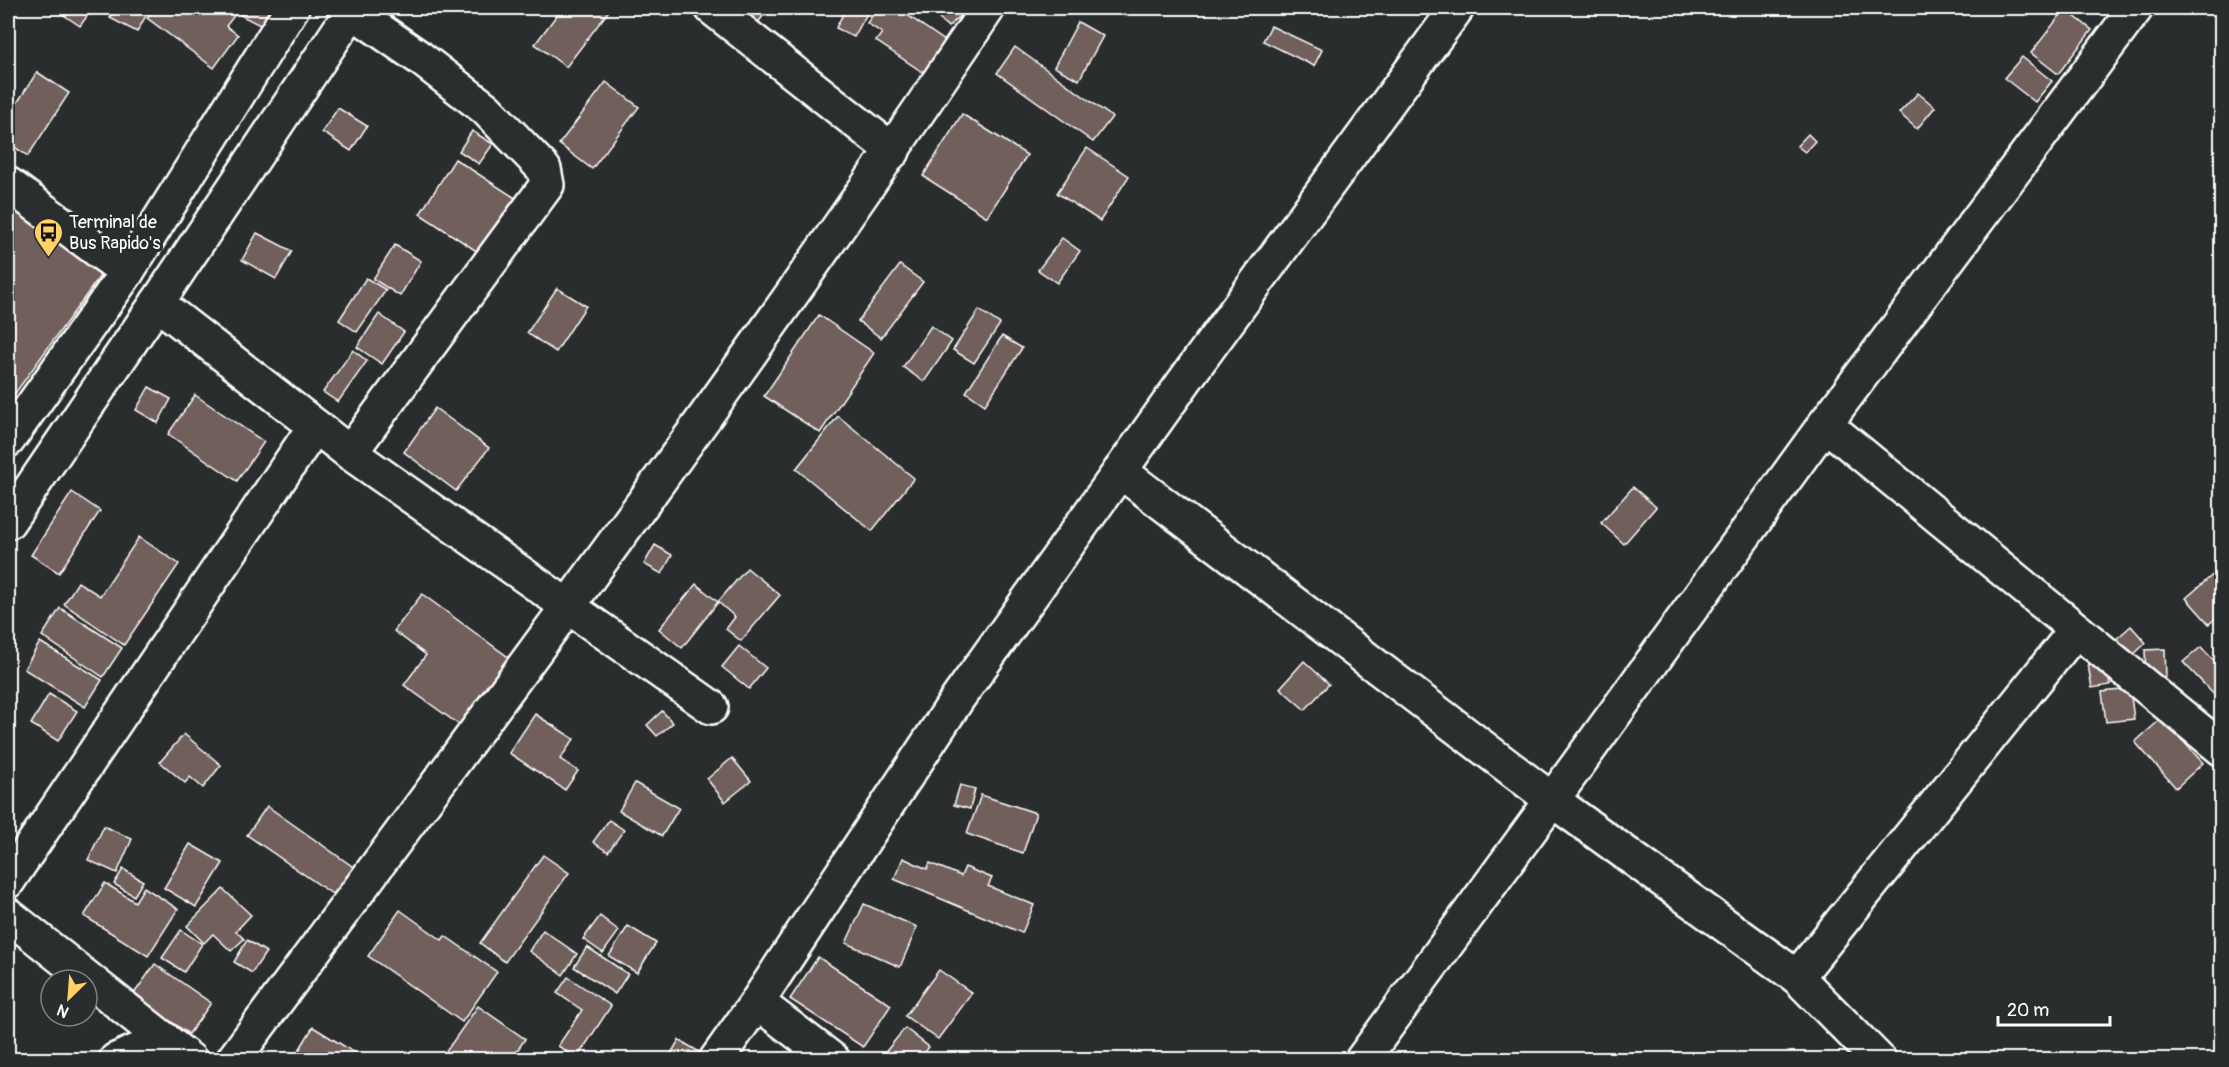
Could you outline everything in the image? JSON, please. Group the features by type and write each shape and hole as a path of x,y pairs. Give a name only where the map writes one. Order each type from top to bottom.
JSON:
{"street":[{"path":"712,8 893,150"},
{"path":"234,1059 569,607 893,150 988,8"},
{"path":"716,1059 757,1002 958,698 1457,8"},
{"path":"1362,1059 1826,424 2136,8"},
{"path":"8,522 353,9 486,109 544,169 547,185 350,453"},
{"path":"8,440 127,272 288,13 331,43"},
{"path":"8,184 127,272"},
{"path":"157,303 350,453 711,707"},
{"path":"1826,424 2222,749"},
{"path":"8,881 315,426"},
{"path":"1120,471 1552,800 1797,977 1879,1059"},
{"path":"1797,977 2076,630"},
{"path":"8,915 190,1059"},
{"path":"757,1002 833,1059"},
{"path":"116,1059 164,1039"}],"building":[{"path":"56,8 93,8 80,26"},
{"path":"116,8 150,8 137,32 110,18"},
{"path":"155,8 240,8 226,26 238,35 214,68 147,18"},
{"path":"243,8 273,8 264,27 240,15"},
{"path":"562,8 611,8 566,67 535,44"},
{"path":"735,8 769,8 754,28"},
{"path":"846,8 870,8 854,37 836,28"},
{"path":"878,8 897,8 955,48 933,79 876,41 882,33 867,23"},
{"path":"943,8 969,8 948,27 936,15"},
{"path":"2065,9 2092,30 2058,74 2031,53"},
{"path":"1078,22 1103,36 1079,80 1054,67"},
{"path":"1271,26 1322,50 1314,66 1263,41"},
{"path":"1015,47 1112,117 1093,142 997,73"},
{"path":"2022,57 2052,81 2035,102 2004,78"},
{"path":"37,72 69,93 28,156 8,143 8,117"},
{"path":"606,82 639,107 592,169 559,144"},
{"path":"1918,93 1935,107 1917,129 1899,113"},
{"path":"338,108 367,126 351,151 322,132"},
{"path":"962,114 1027,155 987,217 923,176"},
{"path":"472,131 493,144 479,164 459,151"},
{"path":"1808,134 1815,141 1805,152 1797,146"},
{"path":"1087,148 1129,176 1100,221 1057,193"},
{"path":"455,159 523,203 487,258 420,214"},
{"path":"8,204 103,272 8,403"},
{"path":"257,233 292,251 276,279 242,260"},
{"path":"1062,238 1080,251 1057,283 1038,270"},
{"path":"395,245 421,261 400,296 373,279"},
{"path":"900,265 923,282 881,338 858,321"},
{"path":"366,278 386,290 357,332 339,320"},
{"path":"557,288 586,306 556,352 527,333"},
{"path":"979,310 1000,324 974,363 953,350"},
{"path":"379,314 404,332 382,364 357,347"},
{"path":"819,315 874,353 820,433 764,396"},
{"path":"931,326 952,341 924,382 903,367"},
{"path":"1002,336 1022,348 985,405 966,392"},
{"path":"353,350 367,361 338,402 323,392"},
{"path":"149,387 171,399 158,423 136,410"},
{"path":"195,395 264,442 237,481 168,434"},
{"path":"435,408 489,448 456,491 404,452"},
{"path":"838,416 914,478 872,531 796,469"},
{"path":"1633,487 1656,507 1624,544 1601,523"},
{"path":"72,492 100,511 59,573 31,555"},
{"path":"139,537 179,564 124,645 64,604 78,582 100,596"},
{"path":"655,545 672,555 662,574 644,564"},
{"path":"747,568 780,595 741,641 726,629 735,617 718,602"},
{"path":"2216,572 2222,578 2222,613 2209,624 2186,598"},
{"path":"696,584 718,602 682,648 659,629"},
{"path":"422,594 515,662 465,729 404,685 426,655 394,631"},
{"path":"60,608 122,648 103,677 42,636"},
{"path":"2131,626 2146,643 2131,657 2115,640"},
{"path":"40,642 102,680 85,707 24,669"},
{"path":"739,646 766,668 749,689 722,667"},
{"path":"2201,647 2222,669 2222,703 2183,662"},
{"path":"2165,649 2166,677 2146,678 2145,650"},
{"path":"1304,661 1329,684 1305,710 1280,688"},
{"path":"2106,662 2110,685 2092,688 2088,665"},
{"path":"2130,689 2134,719 2106,722 2102,692"},
{"path":"49,694 77,711 58,741 31,724"},
{"path":"662,711 673,723 657,736 647,725"},
{"path":"535,714 574,739 560,759 578,771 565,790 509,753"},
{"path":"2162,718 2203,763 2176,788 2135,742"},
{"path":"184,734 221,765 203,788 190,777 185,783 160,762"},
{"path":"732,758 751,781 725,802 707,779"},
{"path":"635,783 679,808 662,836 619,811"},
{"path":"960,785 975,789 970,809 954,805"},
{"path":"981,795 1036,813 1023,853 967,834"},
{"path":"267,806 366,876 347,904 247,835"},
{"path":"609,820 624,830 608,852 593,842"},
{"path":"104,826 132,839 117,873 88,860"},
{"path":"190,844 223,863 196,907 164,888"},
{"path":"543,855 569,873 505,962 480,943"},
{"path":"903,858 927,869 930,863 961,876 965,867 992,878 988,886 1034,905 1022,933 894,879"},
{"path":"123,869 143,881 134,896 114,884"},
{"path":"105,883 135,902 144,887 178,909 148,956 84,916"},
{"path":"223,889 251,915 236,931 244,939 231,951 213,934 204,943 187,926"},
{"path":"864,904 917,927 900,967 846,943"},
{"path":"400,910 442,940 445,936 497,972 462,1022 368,956"},
{"path":"600,916 619,931 603,953 583,939"},
{"path":"628,926 656,943 637,973 609,956"},
{"path":"181,930 202,944 184,972 162,958"},
{"path":"543,930 577,954 563,975 529,951"},
{"path":"247,940 266,952 252,973 234,962"},
{"path":"587,947 628,974 615,994 574,967"},
{"path":"818,957 891,1005 863,1047 790,999"},
{"path":"155,964 211,1003 189,1034 133,995"},
{"path":"939,970 972,993 938,1039 905,1016"},
{"path":"568,977 611,1006 577,1058 558,1046 582,1010 557,993"},
{"path":"478,1006 525,1039 511,1060 440,1060"},
{"path":"313,1027 360,1056 358,1060 293,1060"},
{"path":"905,1028 929,1047 919,1060 879,1060"},
{"path":"679,1040 703,1054 700,1060 667,1060"}],"place":[{"name":"Terminal de Bus Rapido's","path":"48,258"}]}
